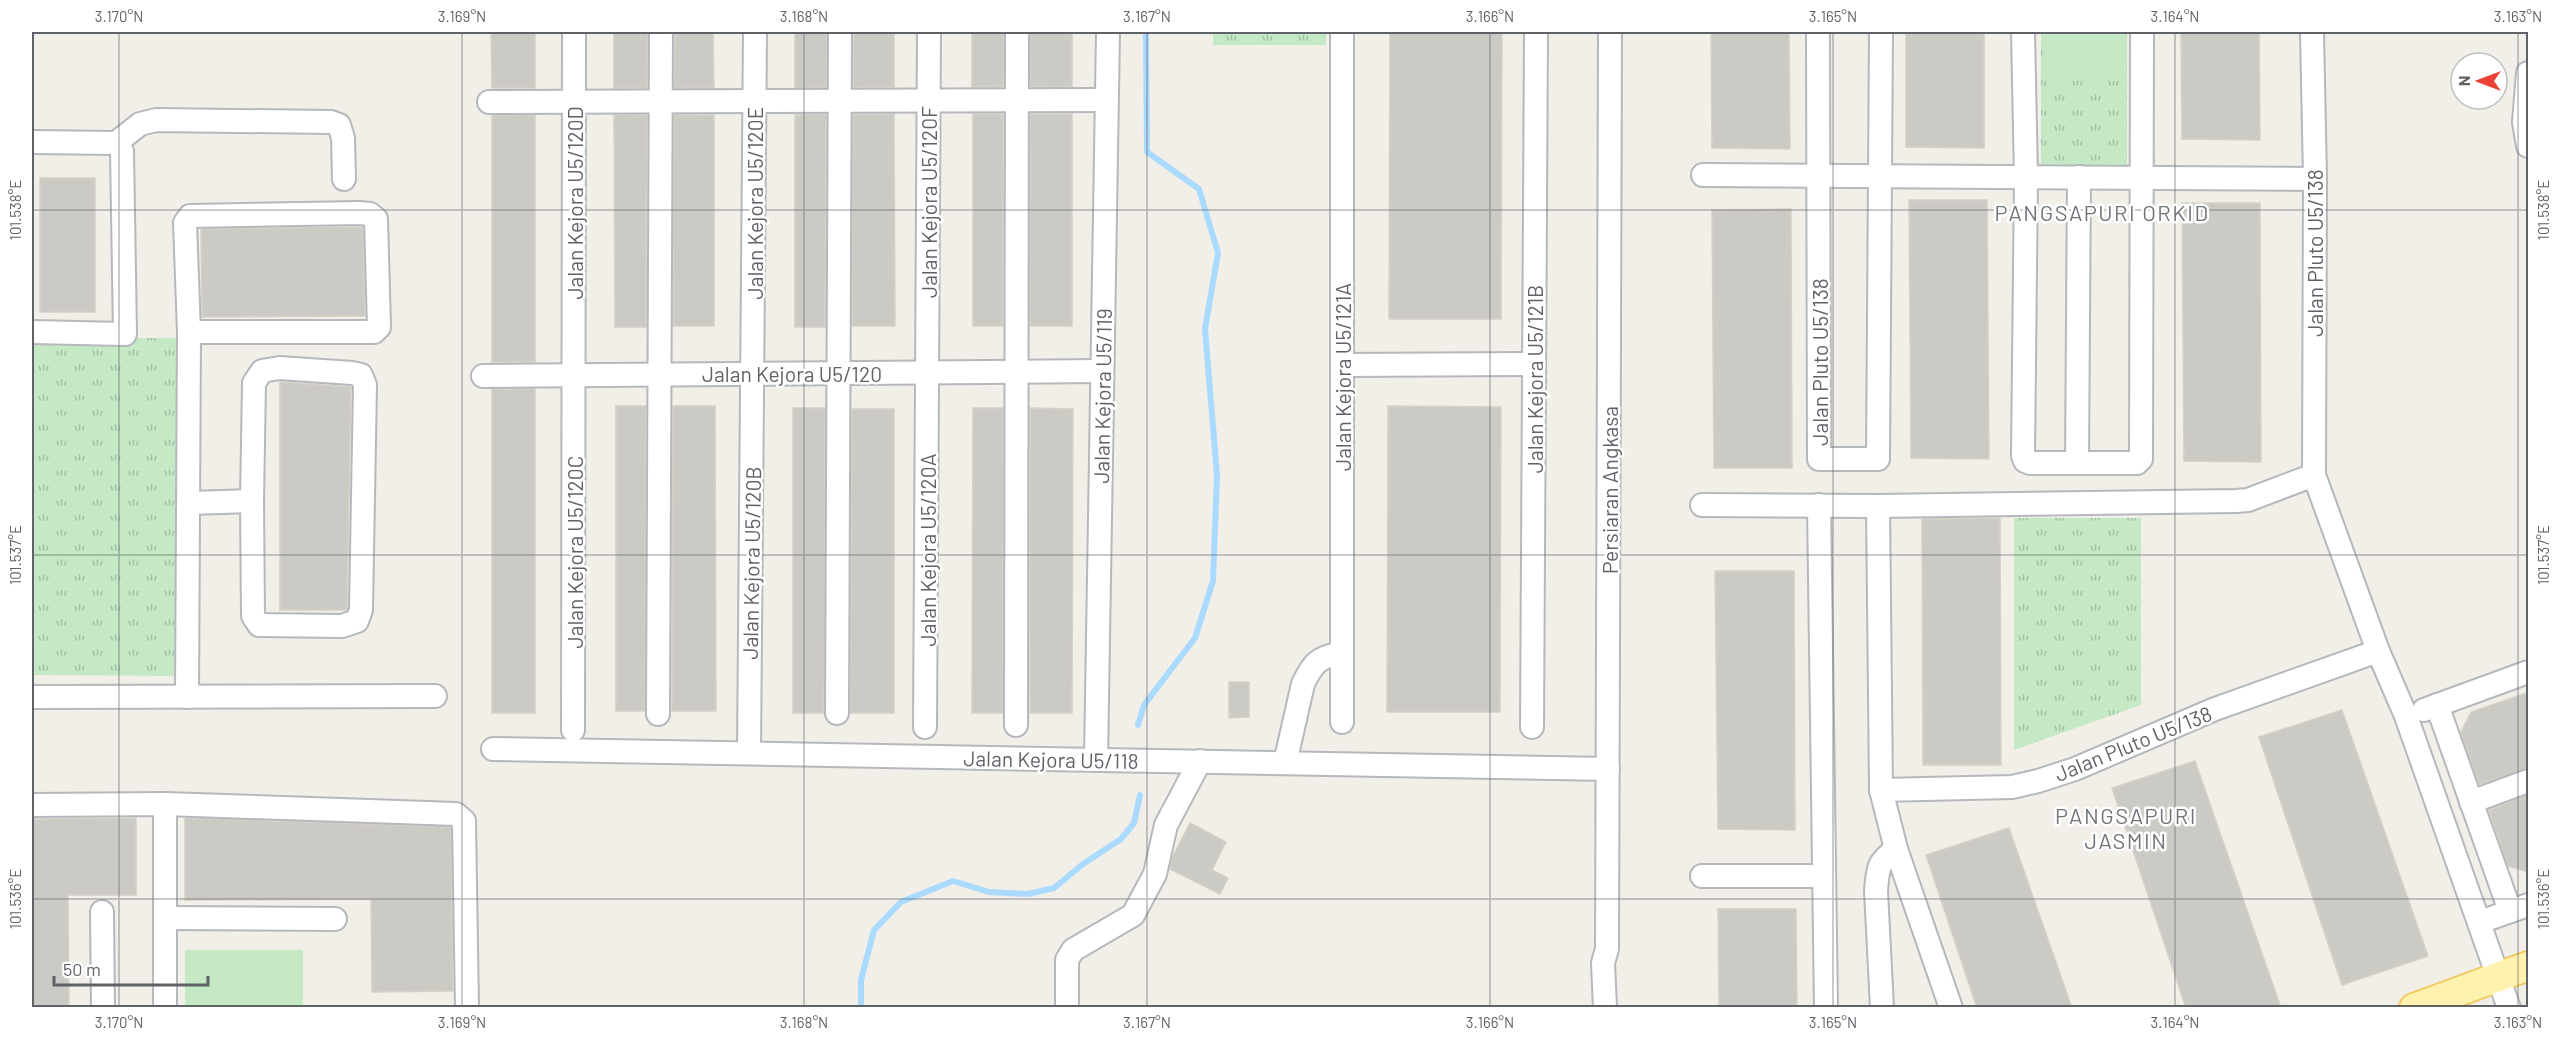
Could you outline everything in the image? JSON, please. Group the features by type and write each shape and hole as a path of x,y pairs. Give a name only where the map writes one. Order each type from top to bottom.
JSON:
{"main road":[{"path":"2414,1008 2529,966"}],"street":[{"name":"Jalan Kejora U5/120D","path":"574,32 574,375"},
{"path":"658,714 661,32"},
{"name":"Jalan Kejora U5/120E","path":"753,374 755,32"},
{"path":"837,713 840,32"},
{"name":"Jalan Kejora U5/120F","path":"928,372 929,32"},
{"path":"1016,725 1017,32"},
{"name":"Jalan Kejora U5/119","path":"1096,759 1108,32"},
{"name":"Jalan Kejora U5/121A","path":"1342,32 1342,722"},
{"name":"Jalan Kejora U5/121B","path":"1532,728 1536,32"},
{"name":"Persiaran Angkasa","path":"1605,1008 1603,963 1608,949 1610,32"},
{"name":"Jalan Pluto U5/138","path":"1818,32 1819,459 1878,459 1881,32"},
{"path":"2024,32 2026,177 2023,456 2025,461 2030,463 2137,463 2141,459 2142,32"},
{"name":"Jalan Pluto U5/138","path":"2312,32 2315,179 2314,475 2378,651 2406,716 2509,1008"},
{"path":"2529,73 2524,122 2529,146"},
{"path":"489,102 1106,100"},
{"path":"32,142 116,144 140,124 156,120 331,122 339,125 343,138 344,179"},
{"path":"32,332 125,334 122,151 116,144"},
{"path":"1703,175 2315,179"},
{"path":"2077,463 2079,177"},
{"path":"187,697 190,503 189,332 185,223 190,216 359,213 370,214 376,219 379,327 374,332 189,332"},
{"path":"1342,365 1534,364"},
{"path":"279,368 361,375 365,385 361,610 357,621 342,626 259,626 253,615 252,501 254,383 262,371 279,368"},
{"name":"Jalan Kejora U5/120","path":"483,376 1102,371"},
{"name":"Jalan Kejora U5/120A","path":"925,727 928,372"},
{"name":"Jalan Kejora U5/120B","path":"748,753 753,374"},
{"name":"Jalan Kejora U5/120C","path":"573,730 574,375"},
{"path":"1702,505 1878,506 2248,500 2314,475"},
{"path":"190,503 252,501"},
{"path":"1819,505 1826,1008"},
{"path":"1878,506 1881,790 1896,849 1951,1008"},
{"name":"Jalan Pluto U5/138","path":"1881,790 2012,787 2038,781 2075,769 2215,709 2378,651"},
{"path":"1285,763 1303,684 1308,673 1323,657 1342,653"},
{"path":"2406,716 2529,672"},
{"path":"32,698 435,696"},
{"path":"2437,705 2471,802 2519,908 2480,922"},
{"name":"Jalan Kejora U5/118","path":"493,749 1608,769"},
{"path":"1067,1008 1067,960 1073,950 1133,915 1155,874 1166,825 1200,761"},
{"path":"2471,802 2529,782"},
{"path":"165,804 165,1008"},
{"path":"32,805 165,804 456,814 464,821 467,1008"},
{"path":"1882,1008 1876,910 1877,873 1881,860 1896,849"},
{"path":"1702,876 1824,876"},
{"path":"102,912 103,1008"},
{"path":"165,918 335,919"},
{"name":"Persiaran Angkasa","path":"1608,949 1618,960 1620,1008"}],"green space":[{"path":"1213,32 1326,32 1326,45 1213,45"},
{"path":"2041,32 2127,32 2127,171 2041,171"},
{"path":"2044,32 2123,32 2122,81 2044,80"},
{"path":"32,338 181,338 179,676 32,675"},
{"path":"2014,518 2141,518 2141,705 2014,750"},
{"path":"185,950 303,950 303,1007 185,1007"}],"building":[{"path":"491,32 535,32 535,88 492,88"},
{"path":"614,32 648,32 647,88 614,88"},
{"path":"675,32 713,32 714,88 674,88"},
{"path":"795,32 827,32 826,87 795,88"},
{"path":"854,32 894,32 894,87 853,87"},
{"path":"972,32 1004,32 1003,87 972,87"},
{"path":"1030,32 1072,32 1072,87 1030,87"},
{"path":"1390,32 1502,32 1501,319 1389,319"},
{"path":"1711,32 1789,32 1790,149 1712,148"},
{"path":"1906,32 1984,32 1984,148 1906,147"},
{"path":"2181,32 2259,32 2260,140 2182,139"},
{"path":"826,114 825,327 795,327 795,115"},
{"path":"853,114 894,114 895,326 852,326"},
{"path":"973,114 1003,114 1003,326 973,326"},
{"path":"1030,114 1072,114 1072,326 1030,326"},
{"path":"492,115 535,115 535,362 492,362"},
{"path":"614,115 647,115 646,327 615,327"},
{"path":"674,115 714,115 714,326 673,326"},
{"path":"40,178 95,178 95,312 40,312"},
{"path":"1909,200 1987,200 1989,459 1911,458"},
{"path":"2182,203 2260,203 2261,462 2184,461"},
{"path":"1791,209 1792,468 1714,468 1712,210"},
{"path":"363,227 365,316 202,317 201,229"},
{"path":"280,382 351,387 347,610 280,610"},
{"path":"492,389 535,389 535,713 492,713"},
{"path":"616,406 646,406 645,711 616,711"},
{"path":"673,406 715,406 716,711 672,711"},
{"path":"1388,406 1501,407 1500,712 1387,712"},
{"path":"793,408 825,408 824,713 793,713"},
{"path":"973,408 1003,408 1003,713 972,713"},
{"path":"1030,408 1073,409 1072,713 1030,713"},
{"path":"852,409 894,409 894,713 850,713"},
{"path":"2000,518 2001,765 1923,765 1922,519"},
{"path":"1715,571 1794,571 1795,830 1718,829"},
{"path":"1229,682 1249,682 1249,717 1229,718"},
{"path":"2529,692 2529,768 2479,784 2461,732 2471,712"},
{"path":"2342,710 2428,956 2342,985 2259,737"},
{"path":"2195,761 2281,1008 2186,1008 2112,788"},
{"path":"2529,795 2529,872 2508,866 2489,810"},
{"path":"136,818 136,895 68,895 69,1008 32,1008 32,819"},
{"path":"185,818 451,827 453,991 372,992 371,899 185,900"},
{"path":"1190,823 1226,842 1212,870 1228,878 1220,894 1170,869 1172,858"},
{"path":"2009,828 2072,1008 1977,1008 1926,855"},
{"path":"1718,909 1796,909 1797,1008 1719,1008"}],"waterway":[{"path":"1138,725 1144,705 1195,638 1213,581 1217,475 1205,329 1218,253 1199,189 1147,152 1146,32"},
{"path":"861,1008 861,980 874,930 901,902 953,881 989,892 1028,894 1054,888 1083,864 1121,839 1134,823 1140,795"}],"district":[{"name":"PANGSAPURI ORKID","path":"2102,212"},
{"name":"PANGSAPURI JASMIN","path":"2126,828"}]}
